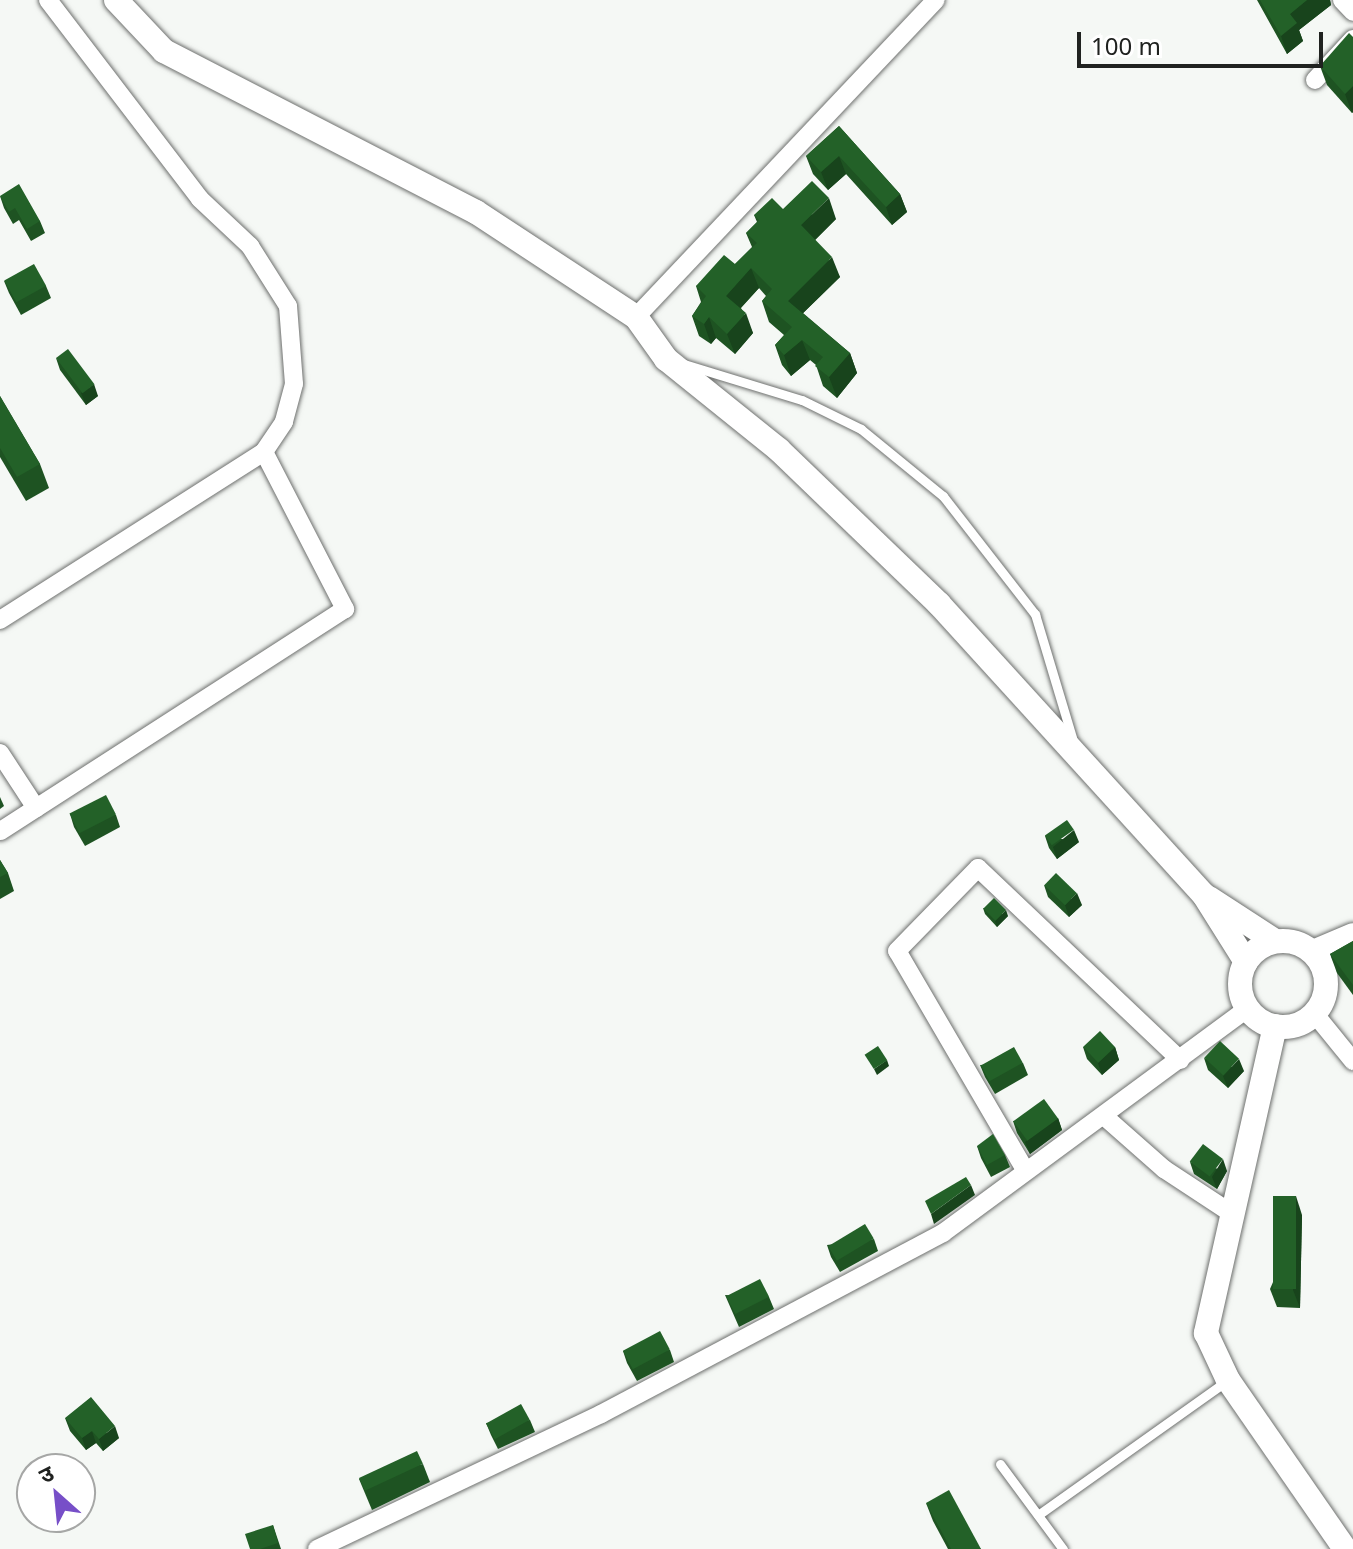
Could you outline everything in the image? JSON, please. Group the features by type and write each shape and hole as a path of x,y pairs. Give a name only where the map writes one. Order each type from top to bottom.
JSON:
{"street":[{"path":"0,620 264,452 284,422 294,384 288,306 250,246 200,199 48,0"},
{"path":"116,0 164,51 476,212 636,317 666,359 779,450 939,604 1204,895 1246,962"},
{"path":"636,317 936,0"},
{"path":"1342,0 1353,12"},
{"path":"1315,80 1353,39"},
{"path":"0,831 345,609 264,452"},
{"path":"0,753 36,808"},
{"path":"1024,1168 897,951 978,868 1180,1060"},
{"path":"1204,895 1275,941 1313,952 1353,935"},
{"path":"1275,941 1246,962 1240,987 1248,1008 1275,1026"},
{"path":"1313,952 1326,979 1314,1013"},
{"path":"317,1549 601,1414 943,1233 1024,1168 1105,1117 1248,1008"},
{"path":"1275,1026 1314,1013"},
{"path":"1314,1013 1353,1061"},
{"path":"1275,1026 1206,1333 1228,1380 1345,1549"},
{"path":"1105,1117 1164,1169 1231,1213"}],"lane":[{"path":"666,359 760,384 850,423 943,496 1035,614 1076,752"},
{"path":"1038,1515 1228,1380"},
{"path":"1000,1464 1063,1549"}],"building":[{"path":"1260,0 1307,0 1290,14 1297,23 1281,36"},
{"path":"1349,33 1353,37 1353,86 1345,94 1320,66"},
{"path":"839,126 900,194 886,207 839,156 821,172 806,156"},
{"path":"812,181 829,198 801,225 832,257 788,301 850,353 829,377 815,366 823,357 802,340 784,355 775,345 792,327 762,301 772,289 751,268 726,296 746,313 727,334 709,317 704,324 692,316 706,296 696,286 724,255 735,264 757,243 746,233 759,220 754,215 772,198 783,209"},
{"path":"19,184 40,221 27,229 15,208 9,212 0,196"},
{"path":"34,264 46,286 16,302 4,280"},
{"path":"68,349 94,384 83,393 56,358"},
{"path":"0,396 40,464 17,477 0,448"},
{"path":"106,795 116,815 79,833 69,814"},
{"path":"1067,820 1074,830 1052,845 1045,835"},
{"path":"0,860 8,873 0,877"},
{"path":"1056,873 1077,893 1065,905 1044,885"},
{"path":"994,898 1006,910 995,921 983,909"},
{"path":"1353,941 1353,985 1330,954"},
{"path":"1100,1031 1115,1047 1098,1063 1083,1047"},
{"path":"1220,1041 1239,1059 1223,1076 1204,1058"},
{"path":"878,1046 887,1060 874,1069 865,1055"},
{"path":"1014,1047 1023,1063 989,1081 981,1065"},
{"path":"1044,1099 1058,1118 1027,1141 1013,1121"},
{"path":"993,1134 1005,1155 987,1165 977,1146"},
{"path":"1203,1144 1223,1159 1210,1177 1190,1162"},
{"path":"966,1177 971,1185 931,1214 925,1201"},
{"path":"1273,1196 1296,1196 1296,1289 1273,1289"},
{"path":"865,1224 874,1239 837,1261 828,1246"},
{"path":"760,1279 769,1297 735,1314 726,1296"},
{"path":"660,1331 670,1350 633,1369 623,1351"},
{"path":"91,1397 115,1426 99,1439 92,1431 82,1438 65,1418"},
{"path":"521,1404 530,1420 495,1439 486,1423"},
{"path":"417,1451 423,1464 365,1491 359,1478"},
{"path":"949,1490 981,1549 951,1549 926,1503"},
{"path":"273,1525 278,1543 250,1549 245,1534"}]}
